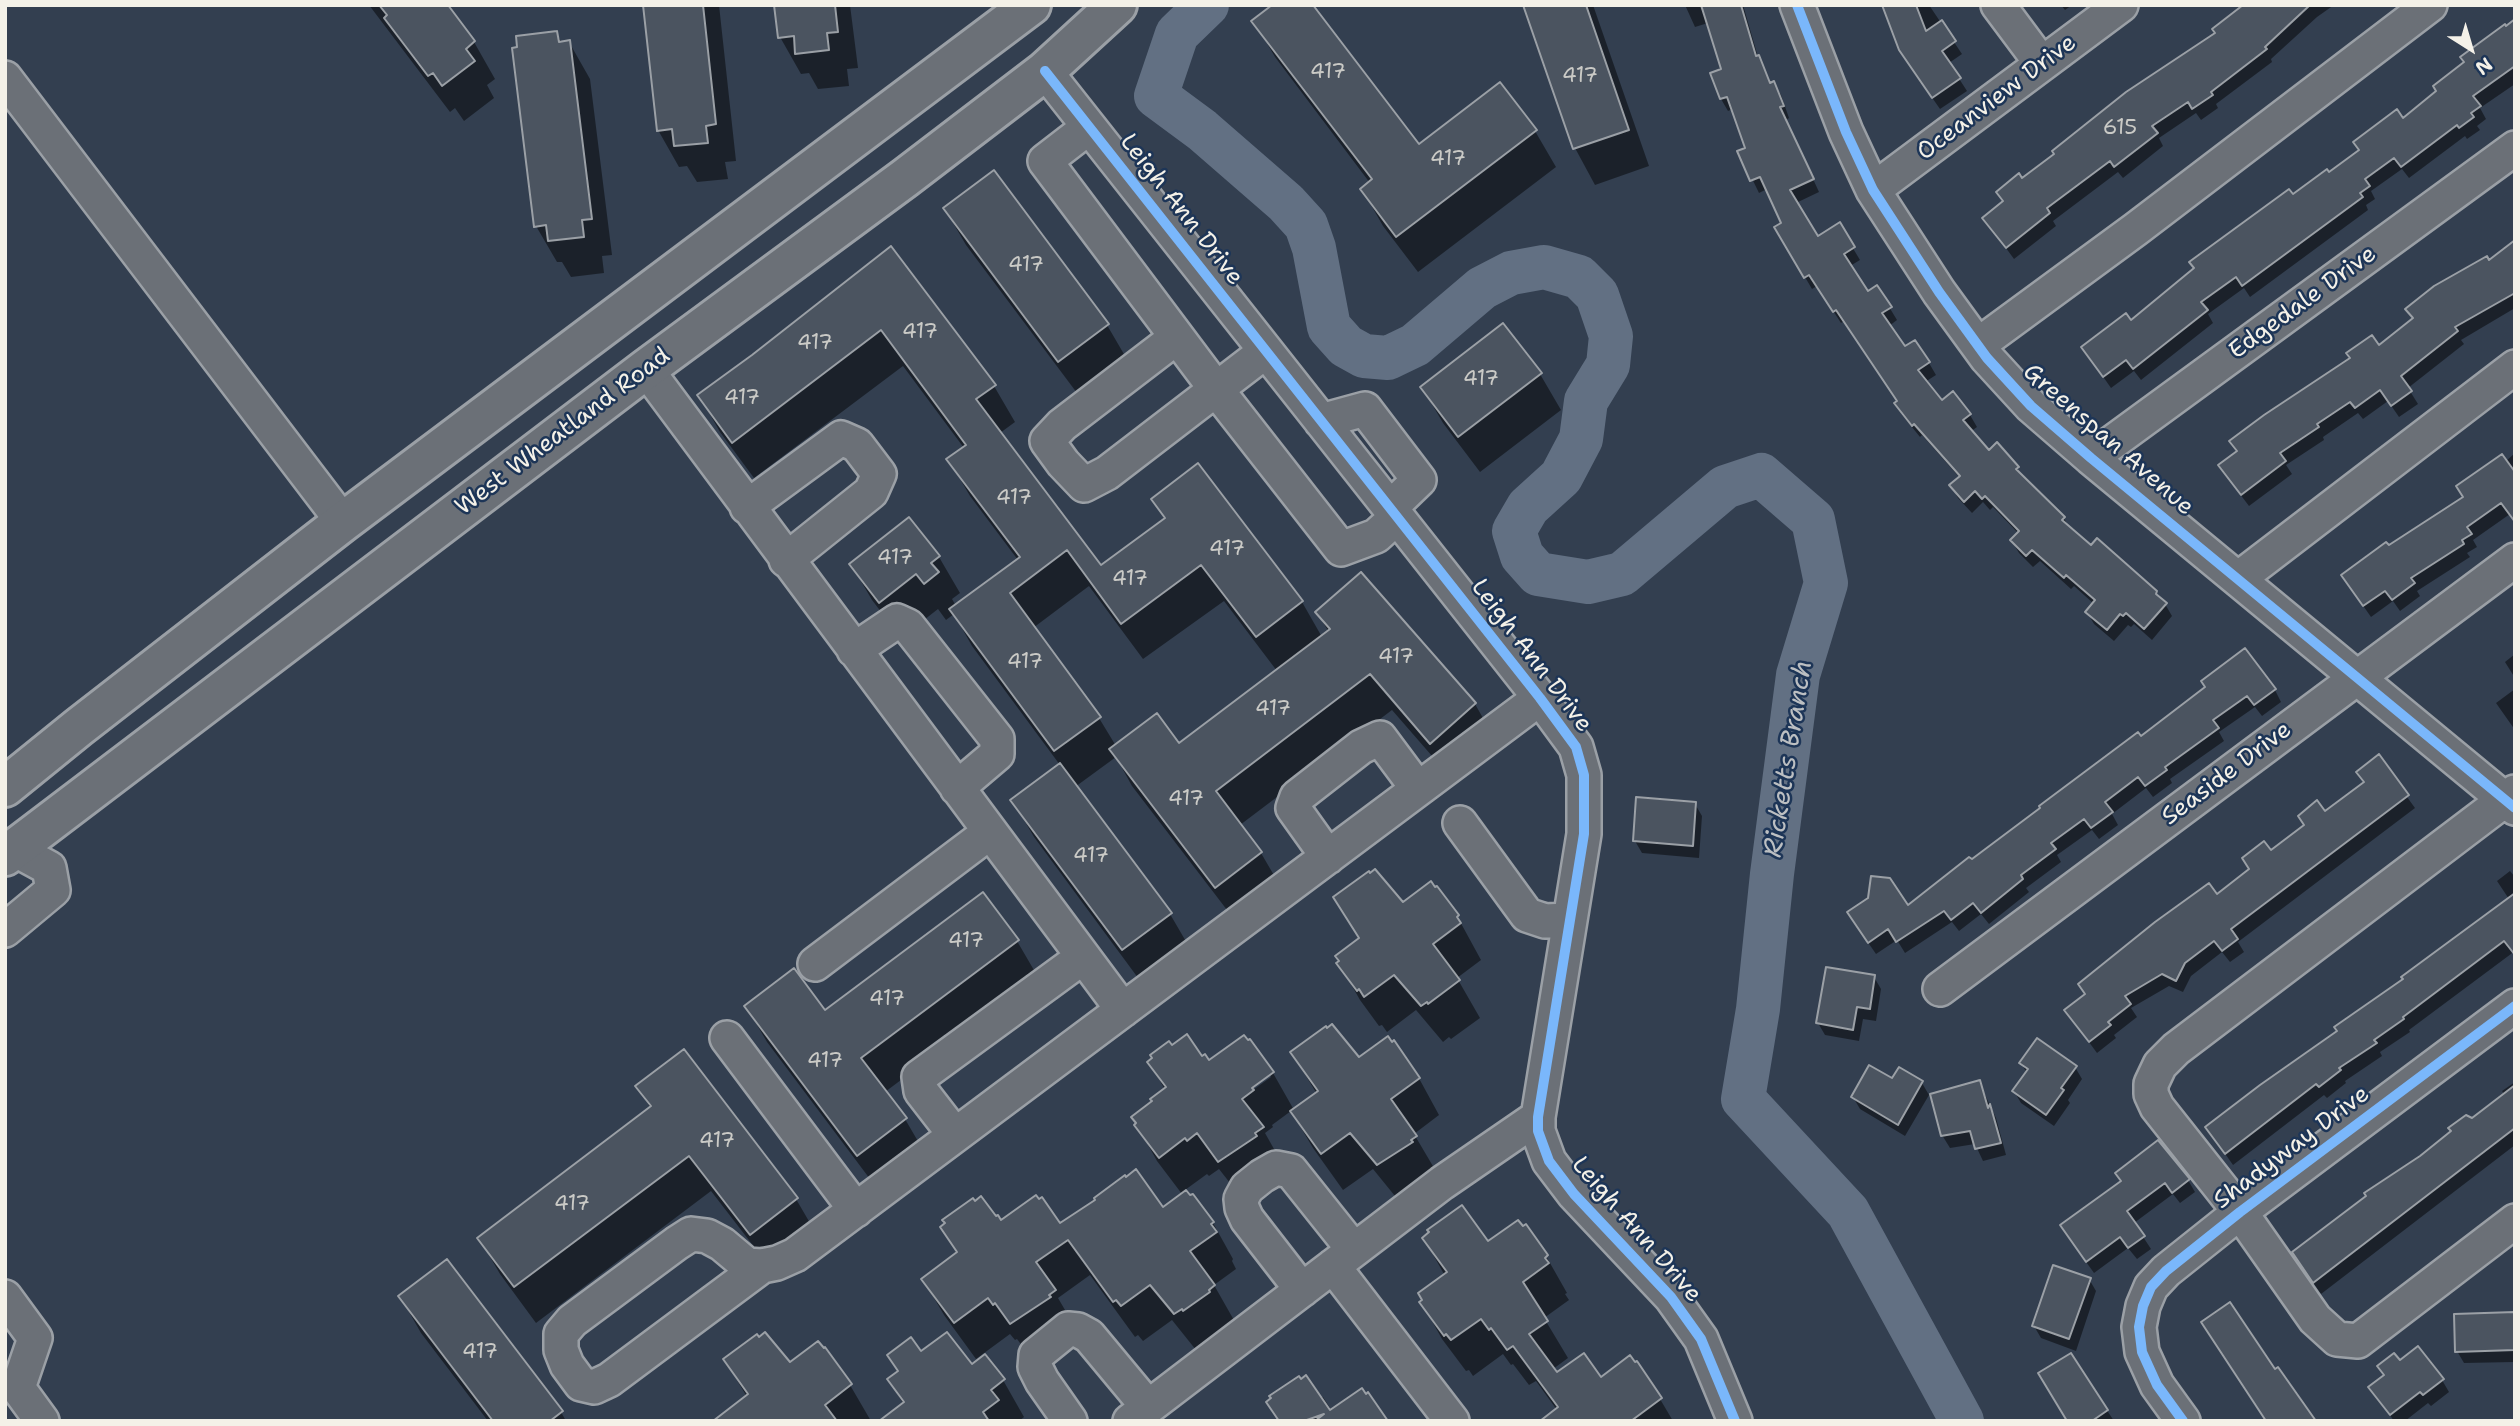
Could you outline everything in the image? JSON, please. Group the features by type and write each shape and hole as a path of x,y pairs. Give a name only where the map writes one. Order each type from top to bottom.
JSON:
{"main road":[{"name":"West Wheatland Road","path":"8,847 905,178 1045,71 1117,5"},
{"path":"5,787 343,522 611,321 1010,12 1045,71"},
{"path":"611,321 646,369"}],"street":[{"name":"Greenspan Avenue","path":"1797,5 1846,132 1873,190 1901,236 1978,345 2031,406 2238,579 2511,800"},
{"path":"1998,5 2042,64"},
{"name":"Oceanview Drive","path":"1873,190 2121,5"},
{"path":"1978,345 2136,229 2430,5"},
{"name":"Leigh Ann Drive","path":"1045,71 1576,747 1584,775 1584,834 1568,920 1538,1117 1538,1132 1549,1161 1574,1194 1671,1297 1701,1339 1735,1421"},
{"path":"5,78 343,522"},
{"path":"1089,127 1045,161 1216,390 1341,549 1376,536 1393,513"},
{"name":"Edgedale Drive","path":"2091,458 2515,148"},
{"path":"1177,337 1062,425 1047,440 1063,463 1084,485 1107,472 1266,351"},
{"path":"2238,579 2515,367"},
{"path":"646,369 1123,1010"},
{"path":"747,507 841,438 857,444 879,474 871,492 786,560"},
{"name":"Seaside Drive","path":"1940,989 2515,560"},
{"path":"854,650 897,621 908,625 997,739 997,754 957,788"},
{"path":"762,1266 602,1383 594,1387 582,1384 567,1366 561,1350 561,1334 572,1321 691,1234 707,1236 722,1244 747,1265 777,1264 795,1255 1540,698"},
{"path":"1328,857 1293,808 1297,797 1361,747 1380,738 1418,789"},
{"path":"2511,800 2176,1049 2160,1065 2151,1084 2151,1094 2157,1107 2240,1212 2315,1320 2337,1339 2358,1341 2515,1221"},
{"path":"1460,823 1527,915 1545,921 1568,920"},
{"path":"816,964 990,832"},
{"path":"5,930 53,890 49,868 8,847"},
{"path":"955,1135 922,1091 919,1077 1083,957"},
{"name":"Shadyway Drive","path":"2183,1421 2157,1385 2142,1352 2139,1327 2143,1306 2151,1287 2166,1271 2240,1212 2515,1006"},
{"path":"727,1038 856,1210"},
{"path":"1070,1421 1035,1367 1036,1355 1068,1329 1077,1329 1089,1336 1139,1414 1442,1184 1538,1117"},
{"path":"1302,1290 1247,1219 1242,1208 1241,1199 1247,1188 1262,1175 1276,1168 1291,1171 1344,1258 1452,1421"},
{"path":"5,1297 35,1338 18,1388 42,1421"}],"building":[{"path":"379,5 448,5 475,41 466,49 475,61 442,86 433,73 428,76 384,18 387,15"},
{"path":"643,5 703,5 716,124 706,126 708,143 674,146 672,129 657,131"},
{"path":"774,5 835,5 838,32 827,33 829,50 795,54 794,36 778,38"},
{"path":"1272,5 1313,5 1419,144 1500,82 1537,130 1396,237 1360,189 1372,179 1251,21"},
{"path":"1523,5 1586,5 1629,130 1573,149"},
{"path":"1701,5 1741,5 1756,56 1759,55 1770,83 1774,81 1784,106 1780,107 1814,179 1790,190 1818,236 1840,222 1855,247 1844,254 1868,291 1877,285 1892,307 1882,313 1905,346 1915,340 1930,362 1918,370 1942,400 1953,391 1971,414 1963,420 1989,450 1997,442 2019,467 2016,469 2065,517 2062,520 2091,545 2097,538 2167,603 2144,629 2126,613 2123,616 2120,614 2107,630 2085,612 2095,600 2032,550 2026,556 2010,540 2019,531 1985,496 1982,499 1975,491 1964,502 1949,485 1960,476 1914,424 1912,426 1894,403 1897,401 1836,310 1833,312 1809,275 1804,278 1774,227 1781,223 1760,177 1750,181 1737,151 1745,148 1727,97 1720,99 1710,73 1721,69"},
{"path":"1882,5 1916,5 1926,31 1942,20 1956,41 1942,51 1961,78 1932,98 1899,50"},
{"path":"2243,5 2310,5 2265,47 2267,49 2211,92 2213,95 2192,109 2188,102 2152,126 2158,133 2114,167 2110,161 2047,208 2050,213 2006,248 1982,218 2003,201 1996,192 2019,173 2022,178 2054,154 2052,151 2126,92 2215,33 2212,29"},
{"path":"2515,19 2515,66 2473,96 2481,106 2471,113 2474,117 2459,128 2457,125 2401,167 2394,158 2365,179 2370,186 2360,193 2363,197 2242,286 2236,277 2201,302 2208,310 2133,369 2126,360 2103,377 2081,347 2126,313 2131,320 2194,268 2189,262 2289,189 2293,194 2359,150 2353,142 2397,109 2403,118 2436,91 2433,86 2464,62 2460,57"},
{"path":"557,31 559,42 570,40 592,219 582,220 584,237 548,241 546,225 534,227 512,48 517,47 516,36"},
{"path":"994,170 1109,324 1058,362 943,208"},
{"path":"2515,240 2515,293 2455,327 2458,331 2401,376 2412,391 2391,406 2380,390 2355,408 2350,402 2280,453 2286,461 2241,495 2218,465 2237,451 2229,441 2350,358 2346,353 2372,335 2379,345 2413,318 2405,309 2434,286 2487,256 2489,260"},
{"path":"891,246 996,385 976,399 1101,565 1165,518 1151,499 1198,463 1303,601 1256,637 1201,565 1121,624 1067,550 1010,593 1101,717 1054,751 949,609 1020,557 946,459 966,445 881,330 732,443 697,395"},
{"path":"1503,323 1542,373 1458,437 1420,387"},
{"path":"2502,454 2515,472 2515,522 2501,503 2467,527 2472,534 2462,540 2464,544 2411,578 2415,583 2392,600 2385,591 2363,606 2341,575 2386,542 2389,545 2463,497 2456,486"},
{"path":"909,517 940,556 931,563 939,572 924,584 916,574 879,603 849,564"},
{"path":"1361,572 1476,703 1430,744 1370,674 1216,791 1262,852 1215,888 1109,749 1157,713 1179,743 1330,629 1315,612"},
{"path":"2245,648 2276,689 2254,705 2247,696 2213,720 2219,728 2165,767 2167,770 2145,786 2138,777 2105,802 2113,812 2091,828 2084,819 2051,843 2056,849 2021,875 2023,879 1981,913 1973,903 1951,920 1944,911 1896,942 1888,929 1868,943 1847,912 1868,898 1871,876 1890,878 1908,905 2138,732 2141,736 2205,687 2201,681"},
{"path":"2379,754 2409,795 2231,929 2238,939 2222,951 2214,941 2185,963 2176,981 2162,974 2125,996 2131,1004 2108,1022 2111,1025 2089,1042 2064,1010 2085,994 2078,984 2209,883 2217,894 2249,869 2242,858 2264,841 2271,850 2304,825 2298,816 2317,800 2325,811 2364,782 2356,772"},
{"path":"1060,763 1172,913 1122,950 1010,800"},
{"path":"1636,797 1696,802 1693,846 1633,841"},
{"path":"1375,869 1403,902 1431,881 1459,915 1457,917 1461,923 1433,944 1460,980 1428,1004 1427,1002 1421,1006 1394,975 1364,997 1336,963 1339,961 1335,956 1359,938 1333,897"},
{"path":"983,892 1019,940 861,1058 907,1118 857,1156 744,1006 794,968 825,1010"},
{"path":"2515,893 2515,955 2504,941 2374,1040 2377,1043 2339,1068 2341,1070 2319,1087 2316,1084 2225,1154 2205,1127 2337,1031 2334,1027 2403,979 2401,977"},
{"path":"1826,967 1875,975 1870,1009 1857,1007 1853,1030 1816,1023"},
{"path":"1332,1024 1359,1057 1388,1036 1392,1042 1394,1040 1420,1078 1391,1099 1417,1136 1411,1140 1413,1142 1377,1165 1350,1133 1321,1154 1290,1111 1318,1091 1290,1052"},
{"path":"1187,1034 1202,1056 1205,1054 1209,1060 1244,1035 1250,1039 1274,1072 1242,1099 1264,1127 1255,1133 1257,1136 1218,1162 1197,1133 1187,1141 1185,1138 1159,1158 1131,1117 1166,1087 1147,1062 1152,1058 1150,1055 1169,1041 1172,1045"},
{"path":"2037,1038 2077,1066 2046,1115 2012,1091 2028,1069 2019,1063"},
{"path":"684,1049 798,1198 750,1235 689,1156 514,1287 477,1238 651,1106 635,1086"},
{"path":"1869,1065 1892,1078 1899,1067 1923,1081 1898,1125 1851,1097"},
{"path":"1980,1080 2001,1143 1975,1149 1970,1131 1941,1136 1930,1094"},
{"path":"2515,1085 2515,1128 2313,1283 2292,1252 2366,1196 2364,1193 2420,1156 2451,1131 2448,1128 2466,1115 2472,1118"},
{"path":"2158,1140 2190,1179 2172,1193 2165,1183 2127,1211 2145,1236 2128,1248 2120,1237 2086,1262 2060,1225 2121,1181 2115,1173"},
{"path":"1136,1169 1163,1207 1186,1190 1190,1195 1193,1194 1214,1222 1211,1224 1217,1232 1190,1251 1215,1285 1210,1292 1183,1311 1182,1309 1174,1314 1150,1285 1121,1306 1116,1300 1113,1302 1068,1240 1036,1262 1056,1290 1049,1295 1051,1297 1010,1324 995,1303 993,1305 988,1298 954,1323 921,1279 957,1252 940,1227 945,1223 942,1220 973,1198 975,1201 981,1196 1001,1220 1036,1195 1039,1199 1042,1197 1060,1223"},
{"path":"1462,1205 1488,1241 1518,1220 1523,1226 1526,1224 1548,1255 1545,1258 1549,1263 1523,1282 1548,1321 1529,1334 1557,1372 1584,1353 1601,1377 1630,1355 1662,1398 1631,1421 1540,1421 1558,1407 1513,1346 1507,1350 1481,1319 1451,1340 1446,1334 1444,1336 1419,1302 1422,1300 1418,1293 1447,1272 1422,1238 1429,1232 1427,1230"},
{"path":"447,1259 563,1411 550,1421 493,1421 398,1296"},
{"path":"2053,1265 2091,1278 2069,1339 2032,1326"},
{"path":"2230,1302 2275,1369 2278,1367 2316,1421 2266,1421 2201,1322"},
{"path":"2515,1312 2515,1350 2455,1352 2454,1314"},
{"path":"765,1332 790,1362 818,1341 825,1347 852,1384 825,1405 837,1421 713,1421 748,1394 723,1359 757,1334 759,1337"},
{"path":"947,1332 972,1364 985,1354 1005,1379 991,1390 999,1400 983,1412 989,1421 879,1421 904,1402 887,1379 898,1371 887,1355 911,1337 921,1351"},
{"path":"2418,1346 2444,1379 2423,1395 2420,1392 2390,1415 2368,1387 2384,1375 2377,1366 2394,1353 2400,1360"},
{"path":"2071,1353 2108,1410 2092,1421 2067,1421 2038,1373"},
{"path":"1306,1375 1330,1410 1362,1388 1366,1394 1368,1392 1388,1421 1315,1421 1324,1414 1304,1421 1279,1421 1266,1402 1271,1398 1269,1396 1299,1376 1301,1379"}],"waterway":[{"name":"Ricketts Branch","path":"1207,5 1177,34 1156,96 1202,130 1286,203 1306,225 1314,248 1329,327 1346,346 1364,356 1388,358 1415,345 1482,288 1511,273 1544,267 1579,277 1597,295 1611,336 1608,365 1586,401 1581,439 1561,477 1528,507 1514,531 1522,556 1538,574 1588,582 1622,574 1725,487 1761,475 1813,520 1826,583 1798,675 1772,874 1758,1009 1743,1099 1848,1212 1962,1421"}],"cycle path":[{"path":"1797,5 1846,132 1873,190 1939,292 1987,358 2031,406 2091,458 2515,808"},
{"path":"1045,71 1576,747 1584,775 1584,834 1538,1117 1538,1131 1549,1161 1574,1194 1671,1297 1701,1339 1735,1421"},
{"path":"2183,1421 2157,1385 2142,1352 2139,1327 2143,1306 2151,1287 2166,1271 2240,1212 2515,1006"}]}
